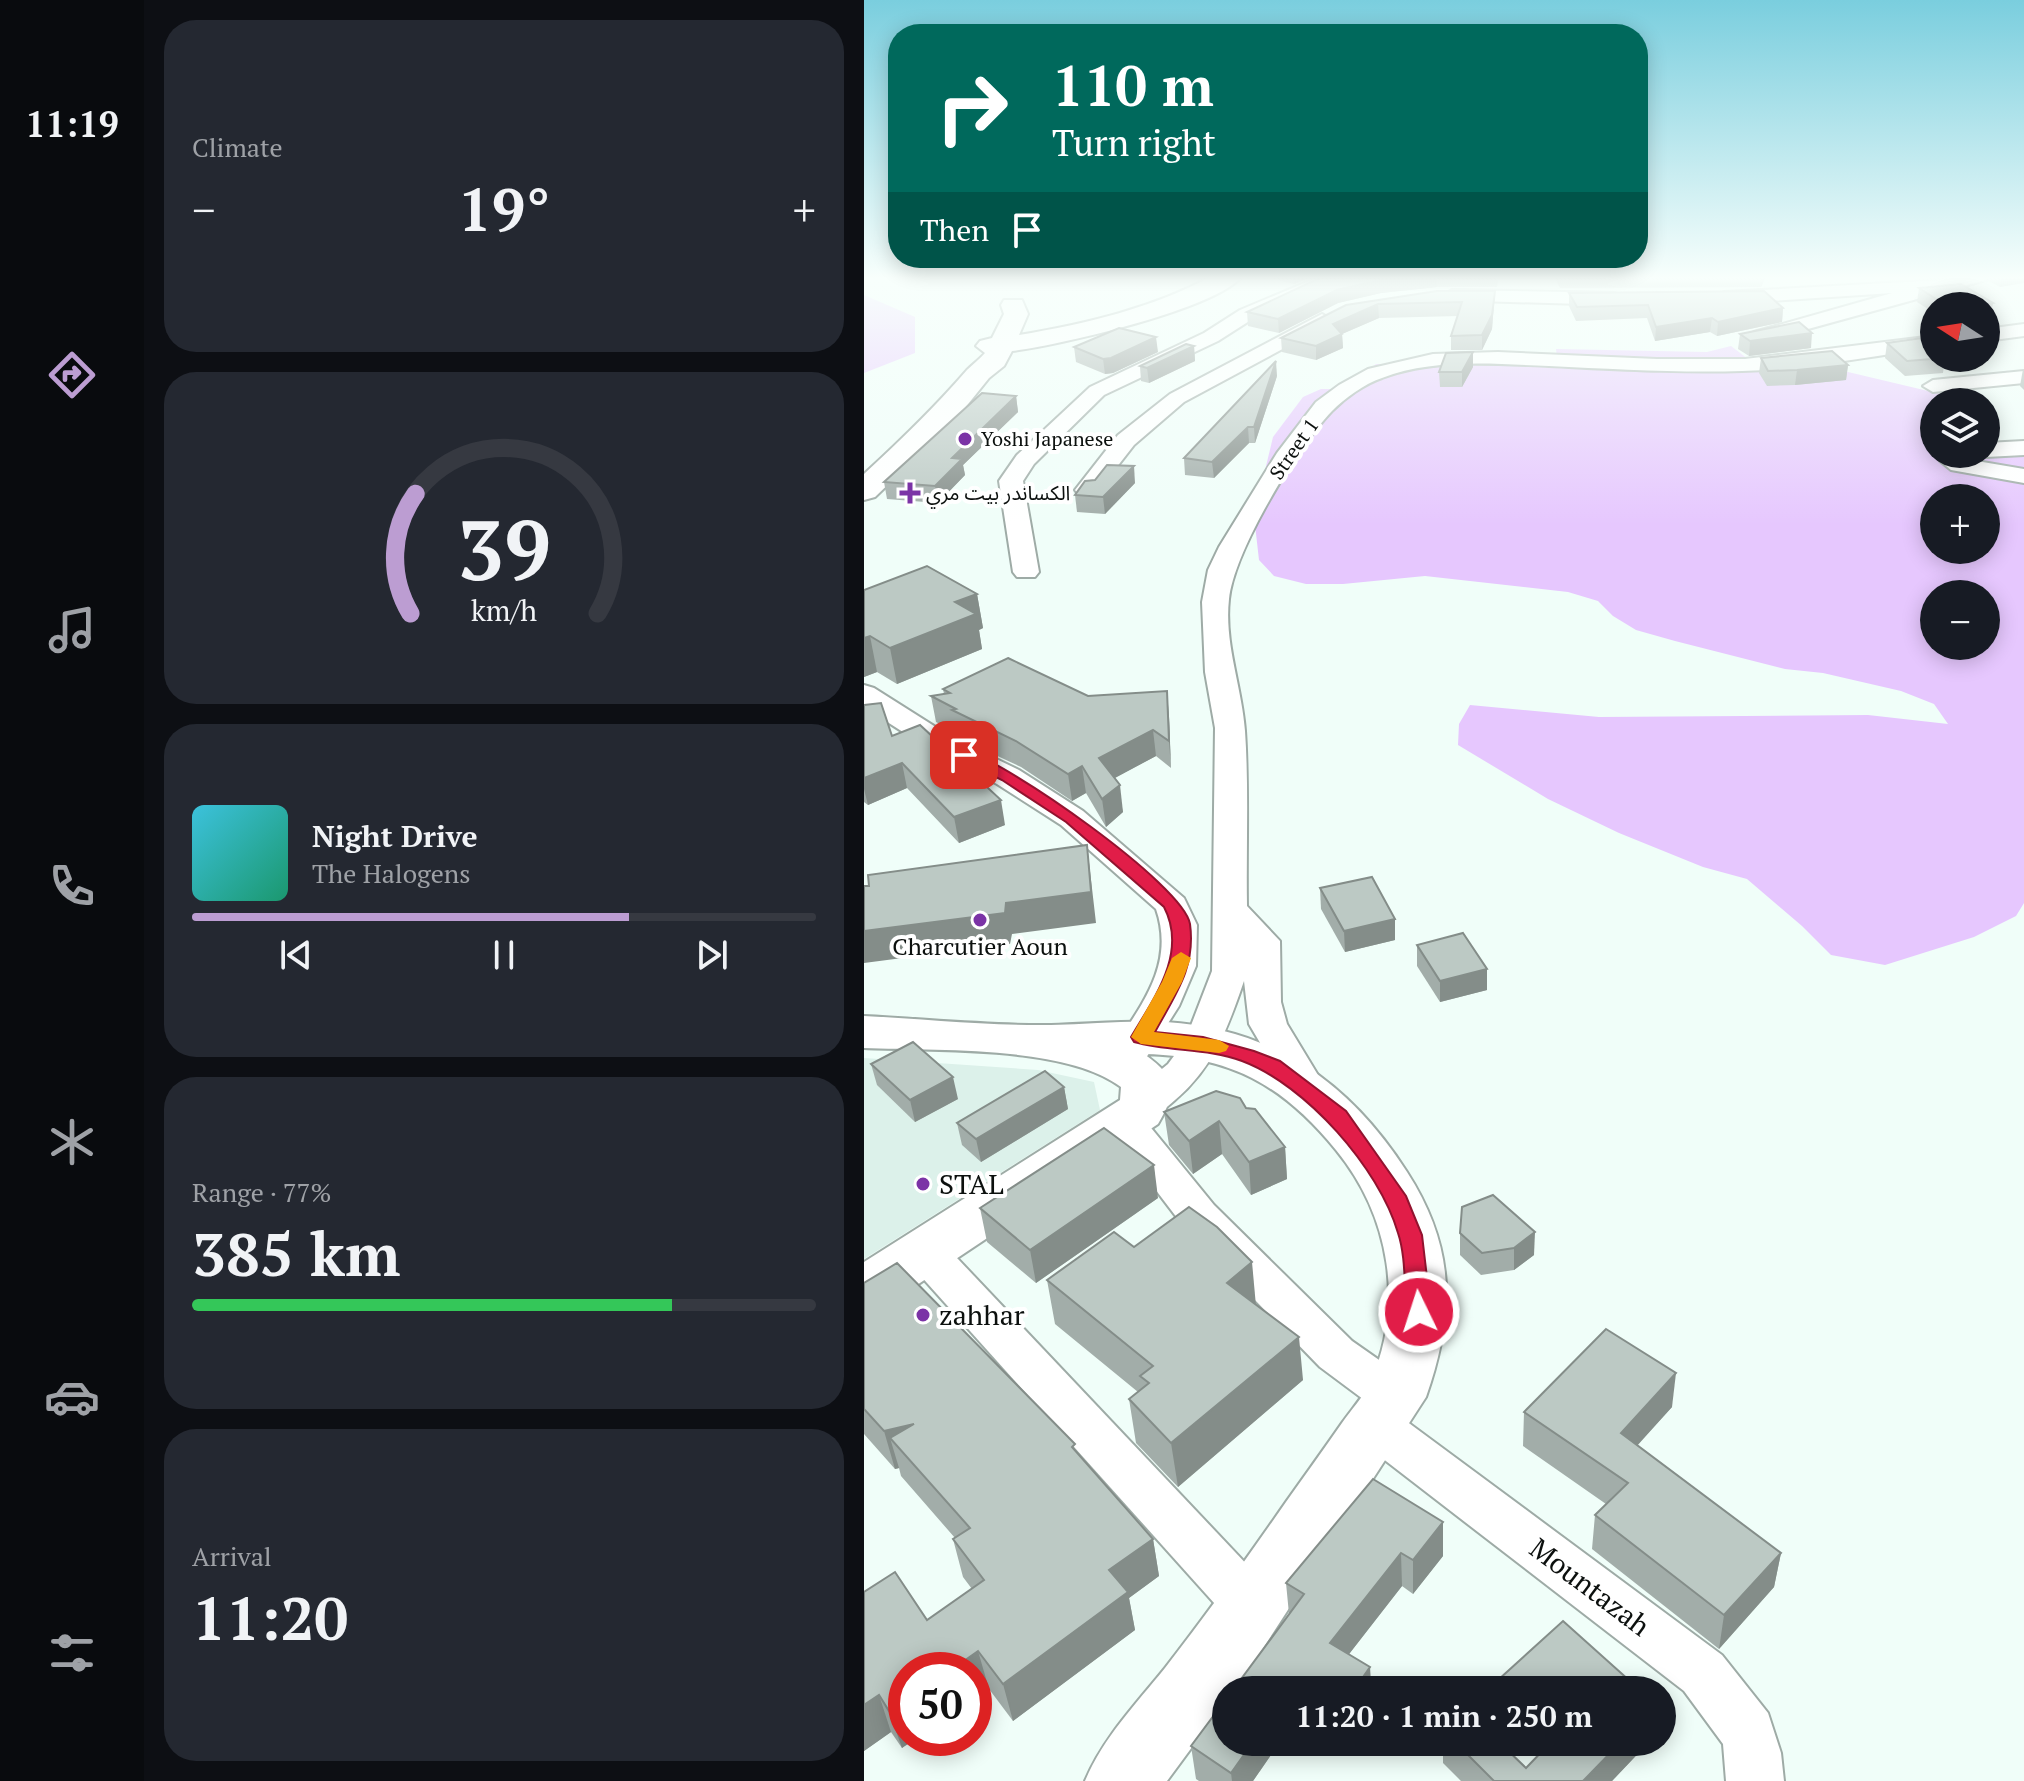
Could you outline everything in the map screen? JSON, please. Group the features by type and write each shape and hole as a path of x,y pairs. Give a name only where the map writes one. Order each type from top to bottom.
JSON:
{"main road":[{"path":"864,491 946,413 985,359"},
{"path":"864,1032 1049,1041 1133,1082"},
{"path":"864,1291 925,1252 1133,1082 1203,1043 1228,1048 1273,1066 1307,1090 1338,1116 1395,1196 1411,1235 1419,1312 1411,1355 1386,1412 1224,1647 1122,1781"}],"street":[{"path":"1026,572 1011,481 1025,460 1097,391 1162,359"},
{"path":"1087,490 1126,440 1177,398 1247,359"},
{"name":"Street 1","path":"1203,1043 1230,971 1230,728 1219,672 1215,602 1221,570 1231,547 1288,453 1312,419 1334,398 1363,379 1388,369 1444,359"},
{"name":"Street 1","path":"1520,359 1745,365 1793,359"},
{"path":"1611,363 1634,359"},
{"path":"1933,386 2024,377"},
{"path":"2000,449 2024,448"},
{"path":"1977,468 2024,476"},
{"path":"864,694 942,744 1008,777 1072,818 1172,905 1180,920 1181,959 1133,1082"},
{"path":"1232,910 1262,941 1263,1002 1268,1024 1307,1090"},
{"name":"Mountazah","path":"1133,1082 1199,1216 1336,1354 1386,1412 1703,1673 1748,1732 1764,1772"},
{"path":"925,1252 1251,1606"}],"shaded area":[{"path":"864,359 899,359 864,373"},
{"path":"1557,359 1748,359 1765,372 1827,367 1920,389 1920,468 2000,468 2000,455 2024,457 2024,903 2016,916 1974,937 1885,965 1831,955 1747,879 1703,867 1619,833 1548,799 1458,745 1459,724 1470,705 1599,717 1868,715 1948,724 1934,704 1901,691 1823,673 1785,669 1636,630 1613,616 1598,601 1568,592 1425,576 1343,584 1306,584 1274,576 1259,560 1254,516 1273,437 1303,397 1321,389 1342,389 1376,364 1558,366"},
{"name":"STAL","path":"864,1058 1038,1070 1094,1082 1100,1110 864,1259"}],"building":[{"path":"1154,359 1166,359 1147,368 1140,366"},
{"path":"1444,359 1469,359 1462,372 1439,372"},
{"path":"1762,359 1841,359 1848,365 1797,370 1768,371"},
{"path":"1276,361 1254,427 1248,427 1212,462 1184,458"},
{"path":"982,393 1016,396 952,458 962,459 935,486 884,482"},
{"path":"1107,465 1134,466 1103,497 1075,495 1085,481 1095,480"},
{"path":"927,566 977,594 955,602 976,614 890,648 870,636 864,638 864,590"},
{"path":"1008,658 1088,696 1167,691 1169,741 1153,730 1099,758 1120,785 1102,799 1082,766 1068,774 1016,741 952,710 956,709 931,696 950,693 943,689"},
{"path":"881,703 892,736 920,725 1001,800 954,817 902,763 864,778 864,705"},
{"path":"1087,845 1091,892 1006,903 1005,913 864,931 864,886 869,886 868,875"},
{"path":"1372,877 1395,919 1344,931 1320,888"},
{"path":"1463,933 1487,969 1440,981 1417,945"},
{"path":"913,1042 953,1077 910,1100 871,1064"},
{"path":"1045,1071 1064,1087 976,1139 957,1123"},
{"path":"1216,1091 1240,1098 1246,1108 1255,1109 1285,1147 1249,1162 1219,1121 1189,1141 1164,1112"},
{"path":"1104,1128 1154,1165 1030,1250 980,1208"},
{"path":"1493,1195 1535,1232 1514,1248 1482,1253 1460,1233 1462,1207"},
{"path":"1189,1207 1217,1227 1252,1262 1227,1283 1299,1337 1171,1443 1129,1399 1149,1383 1140,1376 1153,1366 1047,1280 1114,1232 1134,1247"},
{"path":"897,1263 1075,1444 1072,1447 1153,1539 1109,1570 1128,1592 1003,1684 992,1669 992,1652 888,1652 888,1709 879,1695 864,1705 864,1592 895,1572 927,1620 984,1580 953,1539 970,1528 890,1438 914,1424 884,1431 864,1409 864,1283"},
{"path":"1606,1329 1676,1373 1621,1433 1781,1553 1724,1615 1595,1515 1628,1483 1524,1412"},
{"path":"1373,1479 1443,1522 1413,1560 1401,1553 1330,1643 1370,1667 1364,1676 1243,1676 1304,1594 1286,1583"},
{"path":"1563,1621 1624,1676 1502,1676"},
{"path":"1212,1718 1212,1756 1243,1756 1231,1773 1191,1746"},
{"path":"1469,1756 1514,1756 1526,1768 1538,1756 1607,1756 1583,1781 1494,1781"}],"slow traffic":[{"path":"1181,958 1172,982 1141,1037 1219,1046"}],"place":[{"name":"Yoshi Japanese","path":"965,439"},
{"name":"الكساندر بيت مري","path":"910,493"},
{"name":"Charcutier Aoun","path":"980,920"},
{"name":"STAL","path":"923,1184"},
{"name":"zahhar","path":"923,1315"}],"route":[{"path":"964,755 1008,777 1072,818 1172,905 1180,920 1181,959 1172,982 1141,1037 1203,1043 1247,1055 1273,1066 1338,1116 1395,1196 1411,1235 1419,1312"}]}
